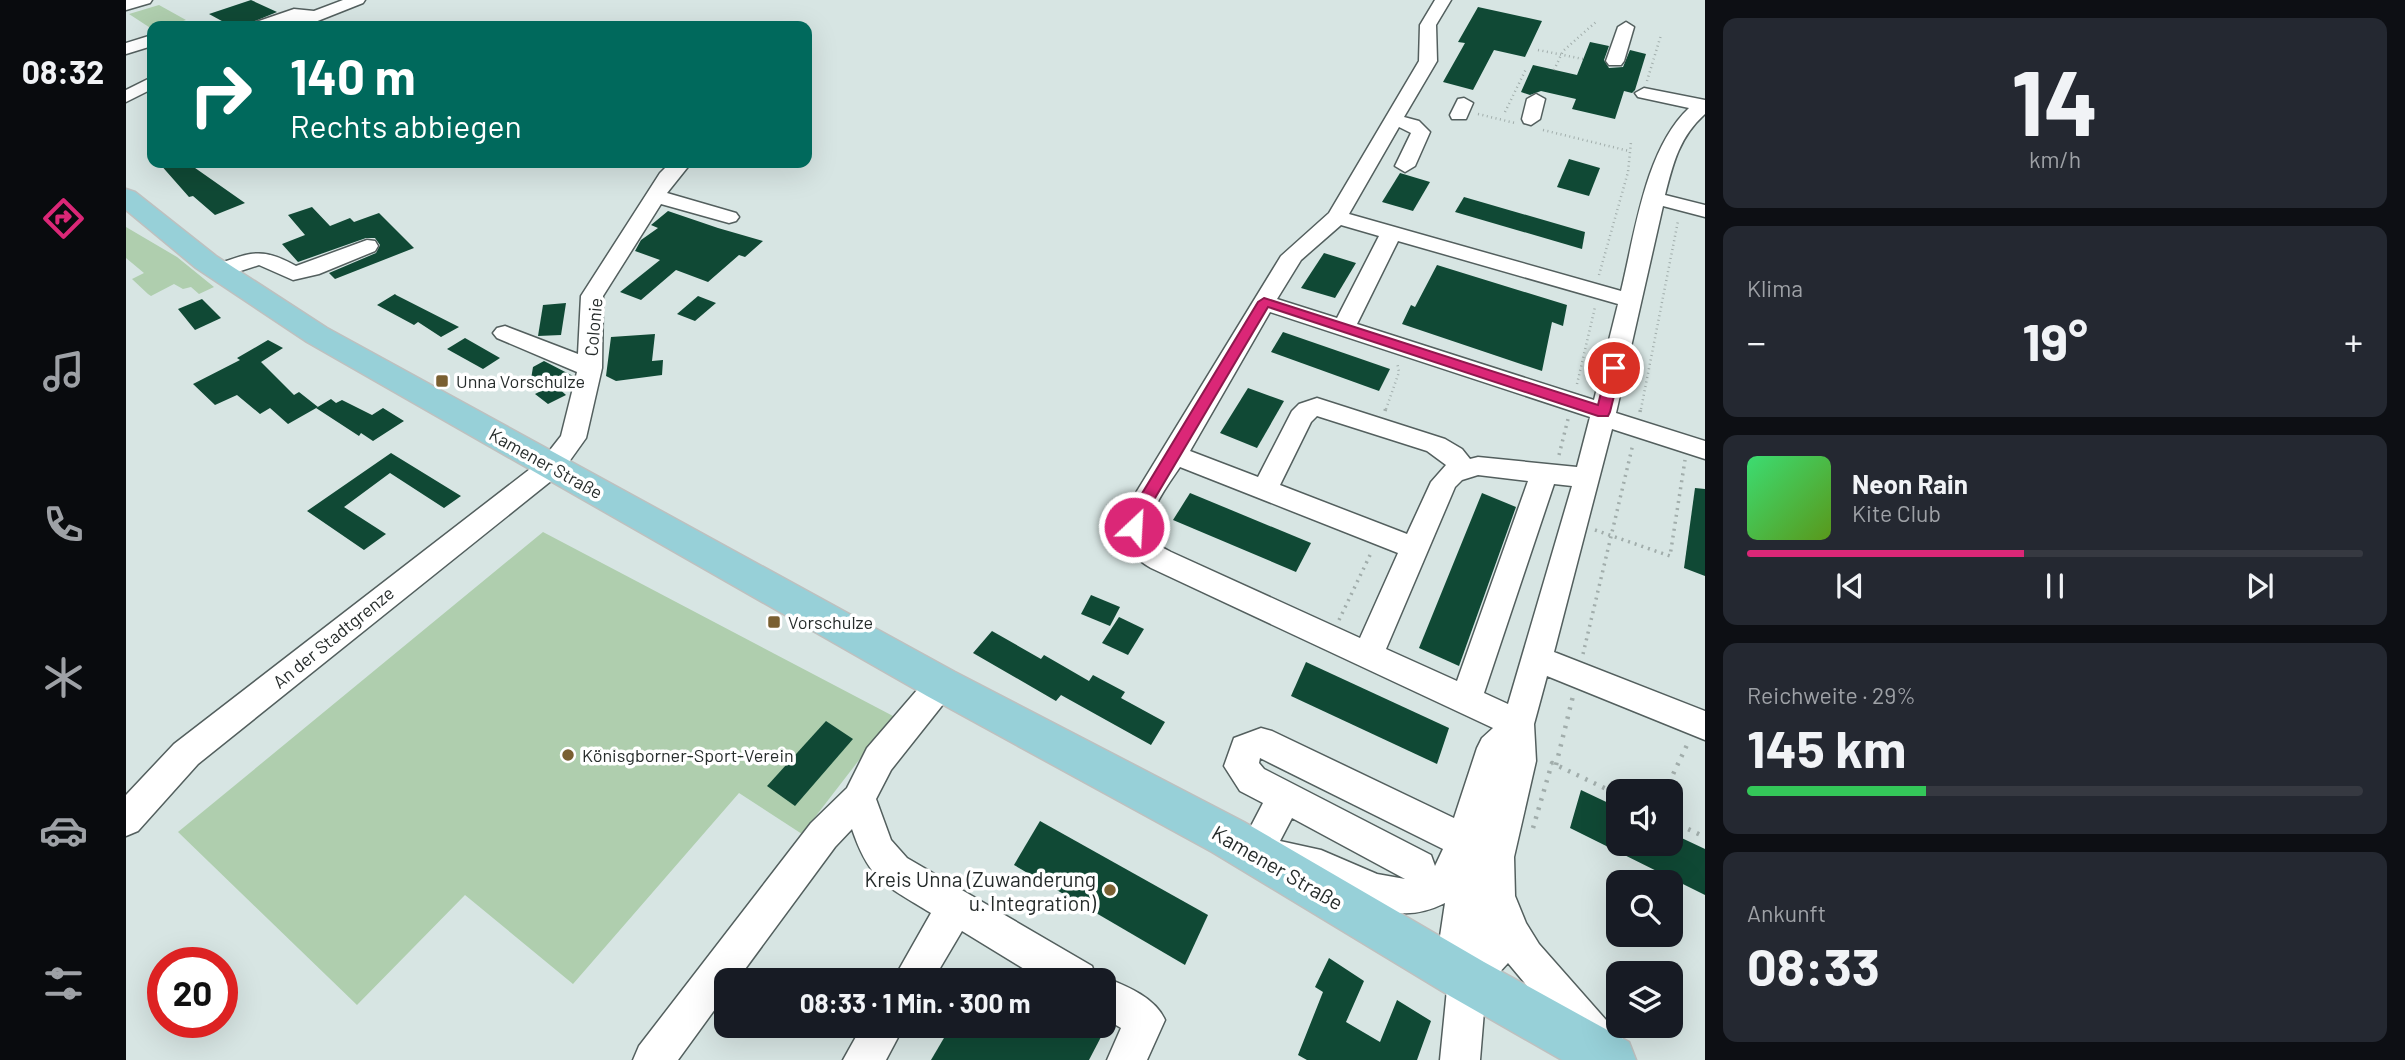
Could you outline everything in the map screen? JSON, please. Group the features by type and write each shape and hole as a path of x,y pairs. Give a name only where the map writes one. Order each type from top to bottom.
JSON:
{"main road":[{"path":"126,197 160,228"},
{"path":"126,215 160,228"},
{"name":"Kamener Straße","path":"160,228 219,271 317,335 941,684 1132,783 1467,979 1613,1060"}],"street":[{"path":"126,5 144,0"},
{"path":"305,21 357,0"},
{"path":"1443,0 1428,25 1430,52 1427,61 1337,217 1292,256 1138,514 1134,527 1137,539 1146,551 1518,724"},
{"path":"274,21 294,14 325,14"},
{"path":"1615,61 1626,27"},
{"path":"126,49 147,38"},
{"path":"126,91 147,84"},
{"path":"126,97 147,85"},
{"path":"1644,93 1704,106"},
{"path":"1532,124 1536,99"},
{"path":"1460,1060 1467,979 1458,943 1467,877 1519,761 1518,724 1588,478 1663,162 1675,135 1693,113 1704,106"},
{"path":"1393,120 1412,125 1421,132 1405,166"},
{"name":"Colonie","path":"552,466 573,439 590,368 592,296 656,196 677,168"},
{"path":"656,196 729,217"},
{"path":"1655,198 1705,211"},
{"path":"1337,217 1631,301"},
{"path":"1343,328 1392,232"},
{"path":"219,271 258,258 269,260 293,273 311,269 367,246"},
{"path":"1264,302 1696,447"},
{"path":"505,333 590,368"},
{"path":"1265,489 1301,417 1308,410 1318,407 1436,445 1453,456 1463,468"},
{"path":"1174,455 1415,548"},
{"name":"An der Stadtgrenze","path":"126,820 186,754 552,466"},
{"path":"1368,655 1444,482 1453,472 1478,466 1588,478"},
{"path":"1466,700 1544,473"},
{"path":"1538,659 1578,675 1696,736"},
{"path":"653,1060 823,835 859,799 879,759 941,684"},
{"path":"1418,867 1284,797 1244,773 1241,766 1246,748 1261,743 1272,746 1480,849 1511,933 1526,957 1613,1060"},
{"path":"1284,797 1255,853 1328,870 1377,894 1403,898 1429,892 1444,885 1480,849"},
{"path":"859,799 877,850 894,870 1058,968"},
{"path":"1375,844 1409,814"},
{"path":"1467,979 1495,950 1497,895"},
{"path":"919,968 956,906"},
{"path":"1116,1003 1145,1020 1127,1060"},
{"path":"863,1060 877,1038"}],"path":[{"path":"1554,70 1560,54 1597,21"},
{"path":"1644,93 1661,35"},
{"path":"1538,50 1583,59"},
{"path":"1505,112 1526,69"},
{"path":"1461,109 1532,124 1629,151"},
{"path":"1556,765 1613,536 1681,205"},
{"path":"1380,426 1399,372 1397,360 1402,347"},
{"path":"1576,523 1670,556 1696,447"},
{"path":"1331,638 1380,534"},
{"path":"1672,779 1696,736"},
{"path":"1532,830 1552,763 1606,789"},
{"path":"1683,827 1705,837"}],"green space":[{"path":"159,5 186,20 147,21 147,26 129,14"},
{"path":"126,227 177,257 214,287 199,294 191,287 183,289 174,284 151,296 148,294 132,279 144,273 126,258"},
{"name":"Könisgborner-Sport-Verein","path":"543,532 893,716 802,834 739,793 573,984 465,895 357,1005 178,832"}],"building":[{"path":"251,0 277,12 255,21 222,21 209,14"},
{"path":"1478,7 1542,21 1525,57 1494,50 1473,90 1443,82 1465,43 1458,42"},
{"path":"1590,42 1609,46 1604,60 1609,68 1623,67 1630,50 1646,54 1635,90 1632,93 1624,91 1615,119 1572,109 1576,99 1541,91 1530,95 1521,92 1533,65 1577,75"},
{"path":"1569,159 1600,168 1589,196 1557,187"},
{"path":"163,168 195,168 245,203 215,215 193,196 189,197"},
{"path":"1400,173 1430,182 1413,211 1382,202"},
{"path":"1464,197 1585,232 1582,249 1455,212"},
{"path":"312,207 330,226 350,218 354,222 379,213 414,248 335,279 329,273 376,253 380,245 375,238 366,238 298,262 282,244 305,235 288,215"},
{"path":"668,211 763,241 745,257 739,255 708,282 676,270 641,300 620,292 660,260 635,251 641,240 658,228 651,225"},
{"path":"1324,253 1356,263 1335,298 1301,288"},
{"path":"1437,265 1567,305 1563,326 1552,322 1542,371 1402,324 1411,305 1415,307"},
{"path":"395,294 459,327 441,337 418,322 414,325 377,305"},
{"path":"698,296 716,303 695,321 677,314"},
{"path":"202,299 221,318 195,330 178,309"},
{"path":"566,303 561,335 538,336 543,305"},
{"path":"1283,332 1390,369 1379,391 1271,352"},
{"path":"655,334 652,361 663,360 662,375 616,381 606,376 611,337"},
{"path":"465,338 500,358 483,369 447,349"},
{"path":"268,340 283,348 261,362 294,395 299,392 318,407 288,424 270,408 260,414 237,395 215,405 193,384 240,360 237,358"},
{"path":"544,361 573,376 557,387 566,395 548,404 535,394 543,390 531,379 533,367"},
{"path":"1248,388 1284,401 1257,448 1220,433"},
{"path":"331,399 336,403 342,400 372,415 383,408 404,421 373,441 361,433 359,436 316,408"},
{"path":"391,453 461,496 444,508 390,473 344,507 386,534 364,550 307,511"},
{"path":"1695,488 1705,489 1705,576 1684,568"},
{"path":"1190,493 1311,543 1296,572 1173,520"},
{"path":"1482,493 1516,507 1459,666 1419,648"},
{"path":"1091,595 1120,607 1110,626 1081,614"},
{"path":"1119,617 1144,629 1128,655 1102,643"},
{"path":"992,631 1041,659 1044,655 1089,681 1093,675 1125,692 1121,698 1165,722 1151,745 1061,695 1056,701 973,653"},
{"path":"1306,662 1449,728 1437,764 1291,696"},
{"path":"826,721 853,739 795,806 767,786"},
{"path":"1581,790 1606,802 1606,846 1570,828"},
{"name":"Kreis Unna (Zuwanderung u. Integration)","path":"1040,821 1208,915 1185,965 1014,865"},
{"path":"1683,839 1705,849 1705,895 1683,884 1683,870 1655,870 1626,856 1683,856"},
{"path":"1329,958 1364,981 1346,1022 1380,1042 1397,1000 1431,1021 1417,1060 1307,1060 1298,1055 1323,992 1315,987"},
{"path":"944,1038 1100,1038 1089,1060 931,1060"}],"place":[{"name":"Unna Vorschulze","path":"442,381"},
{"name":"Vorschulze","path":"774,622"},
{"name":"Könisgborner-Sport-Verein","path":"568,755"},
{"name":"Kreis Unna (Zuwanderung u. Integration)","path":"1110,890"}],"route":[{"path":"1134,527 1138,514 1264,302 1603,412 1614,368"}]}
